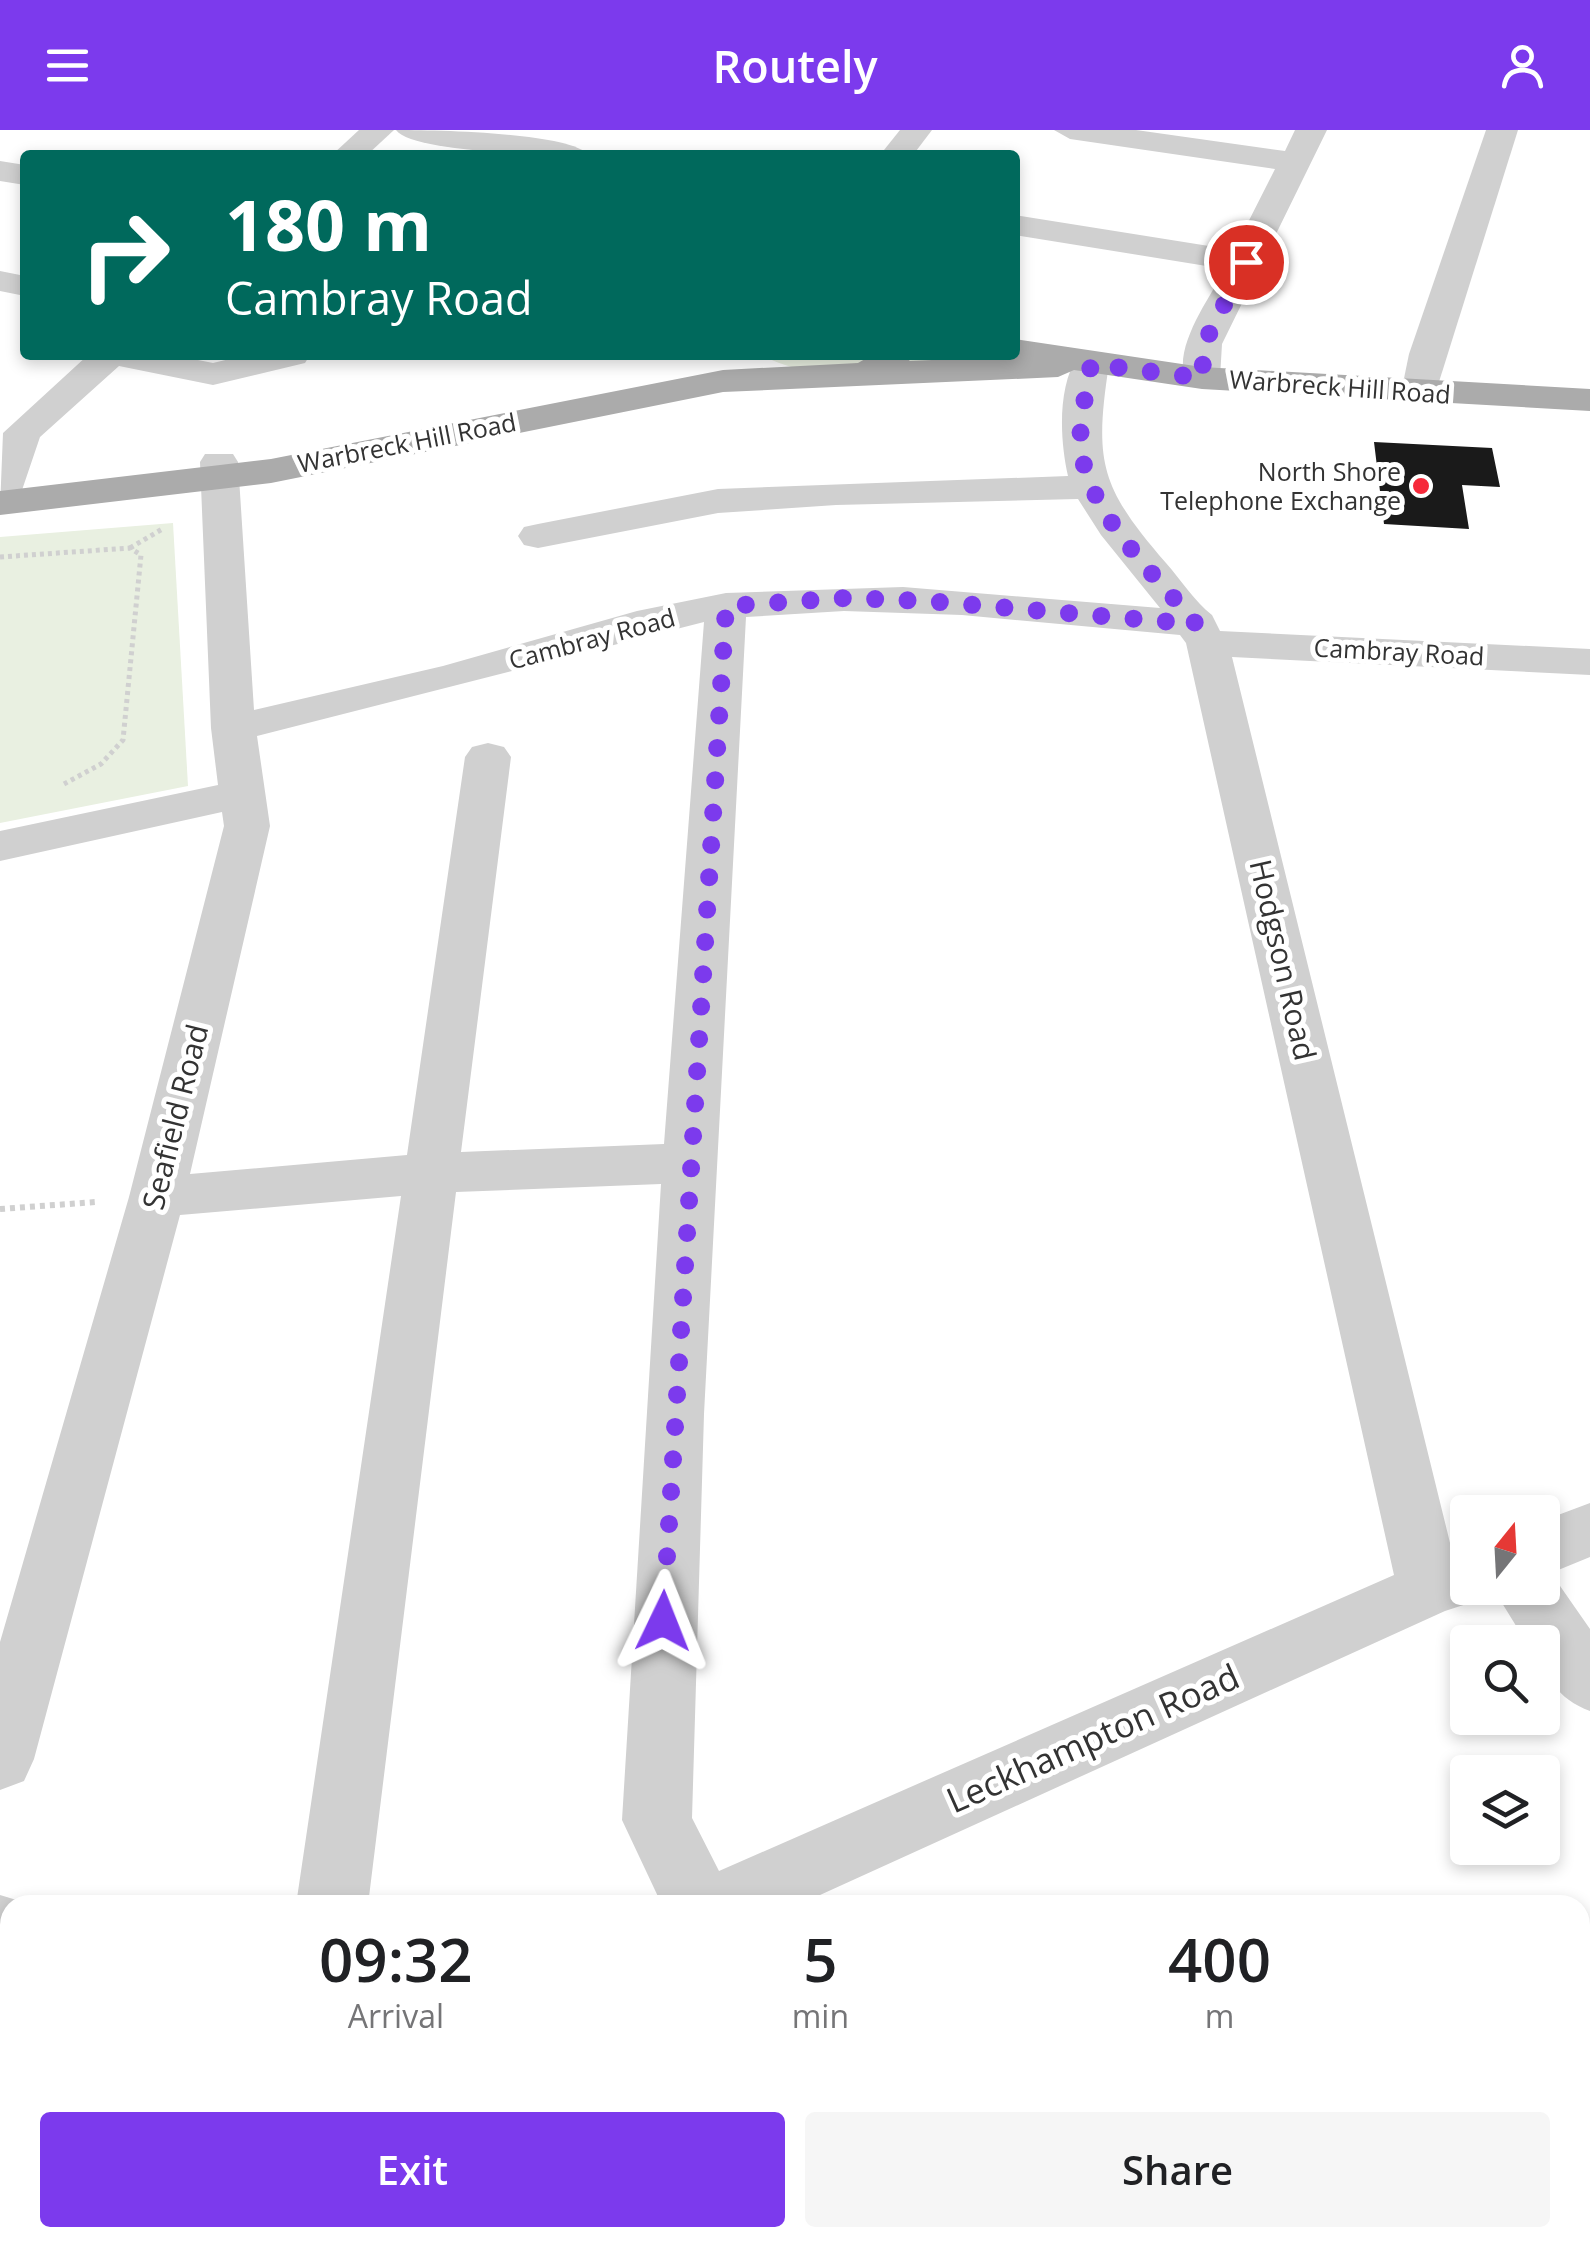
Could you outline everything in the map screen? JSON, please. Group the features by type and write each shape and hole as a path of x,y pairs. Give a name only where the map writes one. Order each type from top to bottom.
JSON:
{"main road":[{"name":"Warbreck Hill Road","path":"1020,351 1202,378 1420,394 1590,400"},
{"name":"Warbreck Hill Road","path":"220,470 725,360"},
{"name":"Warbreck Hill Road","path":"771,360 813,374"},
{"name":"Warbreck Hill Road","path":"858,374 875,370 888,360"},
{"name":"Warbreck Hill Road","path":"1,493 220,470 723,381 1091,364"}],"street":[{"path":"354,150 378,130"},
{"path":"412,130 540,150"},
{"path":"900,150 916,130"},
{"path":"1070,130 1294,162"},
{"path":"1202,378 1204,344 1311,130"},
{"path":"1420,394 1428,354 1502,130"},
{"path":"1020,225 1246,262"},
{"path":"1,493 22,433 104,360"},
{"path":"143,360 213,374 271,360"},
{"name":"Hodgson Road","path":"1091,364 1081,449 1092,487 1126,540 1202,634 1448,1583"},
{"path":"0,406 41,414"},
{"name":"Seafield Road","path":"0,1758 157,1197 247,826 232,728 220,470"},
{"path":"538,536 718,501 836,492 1092,487"},
{"name":"Cambray Road","path":"232,728 413,688 647,622 726,606 845,598 927,601 1202,634 1590,662"},
{"path":"694,1895 657,1820 664,1589 688,1164 726,606"},
{"path":"333,1895 488,757"},
{"path":"0,890 9,844 240,794"},
{"path":"157,1197 433,1173 688,1164"},
{"path":"1560,1542 1590,1530"},
{"name":"Leckhampton Road","path":"744,1895 1448,1583"},
{"path":"1537,1605 1590,1682"}],"path":[{"path":"0,557 130,548 173,523"},
{"path":"54,789 102,764 123,740 141,555 130,548"},
{"path":"0,1209 157,1197"}],"green space":[{"path":"774,360 1007,360 1004,369 879,375 813,371"},
{"path":"173,523 188,786 0,823 0,537"}],"building":[{"name":"North Shore Telephone Exchange","path":"1374,442 1492,448 1500,487 1462,485 1469,529 1384,524"}],"place":[{"name":"North Shore Telephone Exchange","path":"1421,486"}],"route":[{"path":"663,1621 686,1199 726,606 845,598 927,601 1196,624 1126,540 1092,487 1081,449 1091,364 1202,378 1204,344 1246,262"}]}
